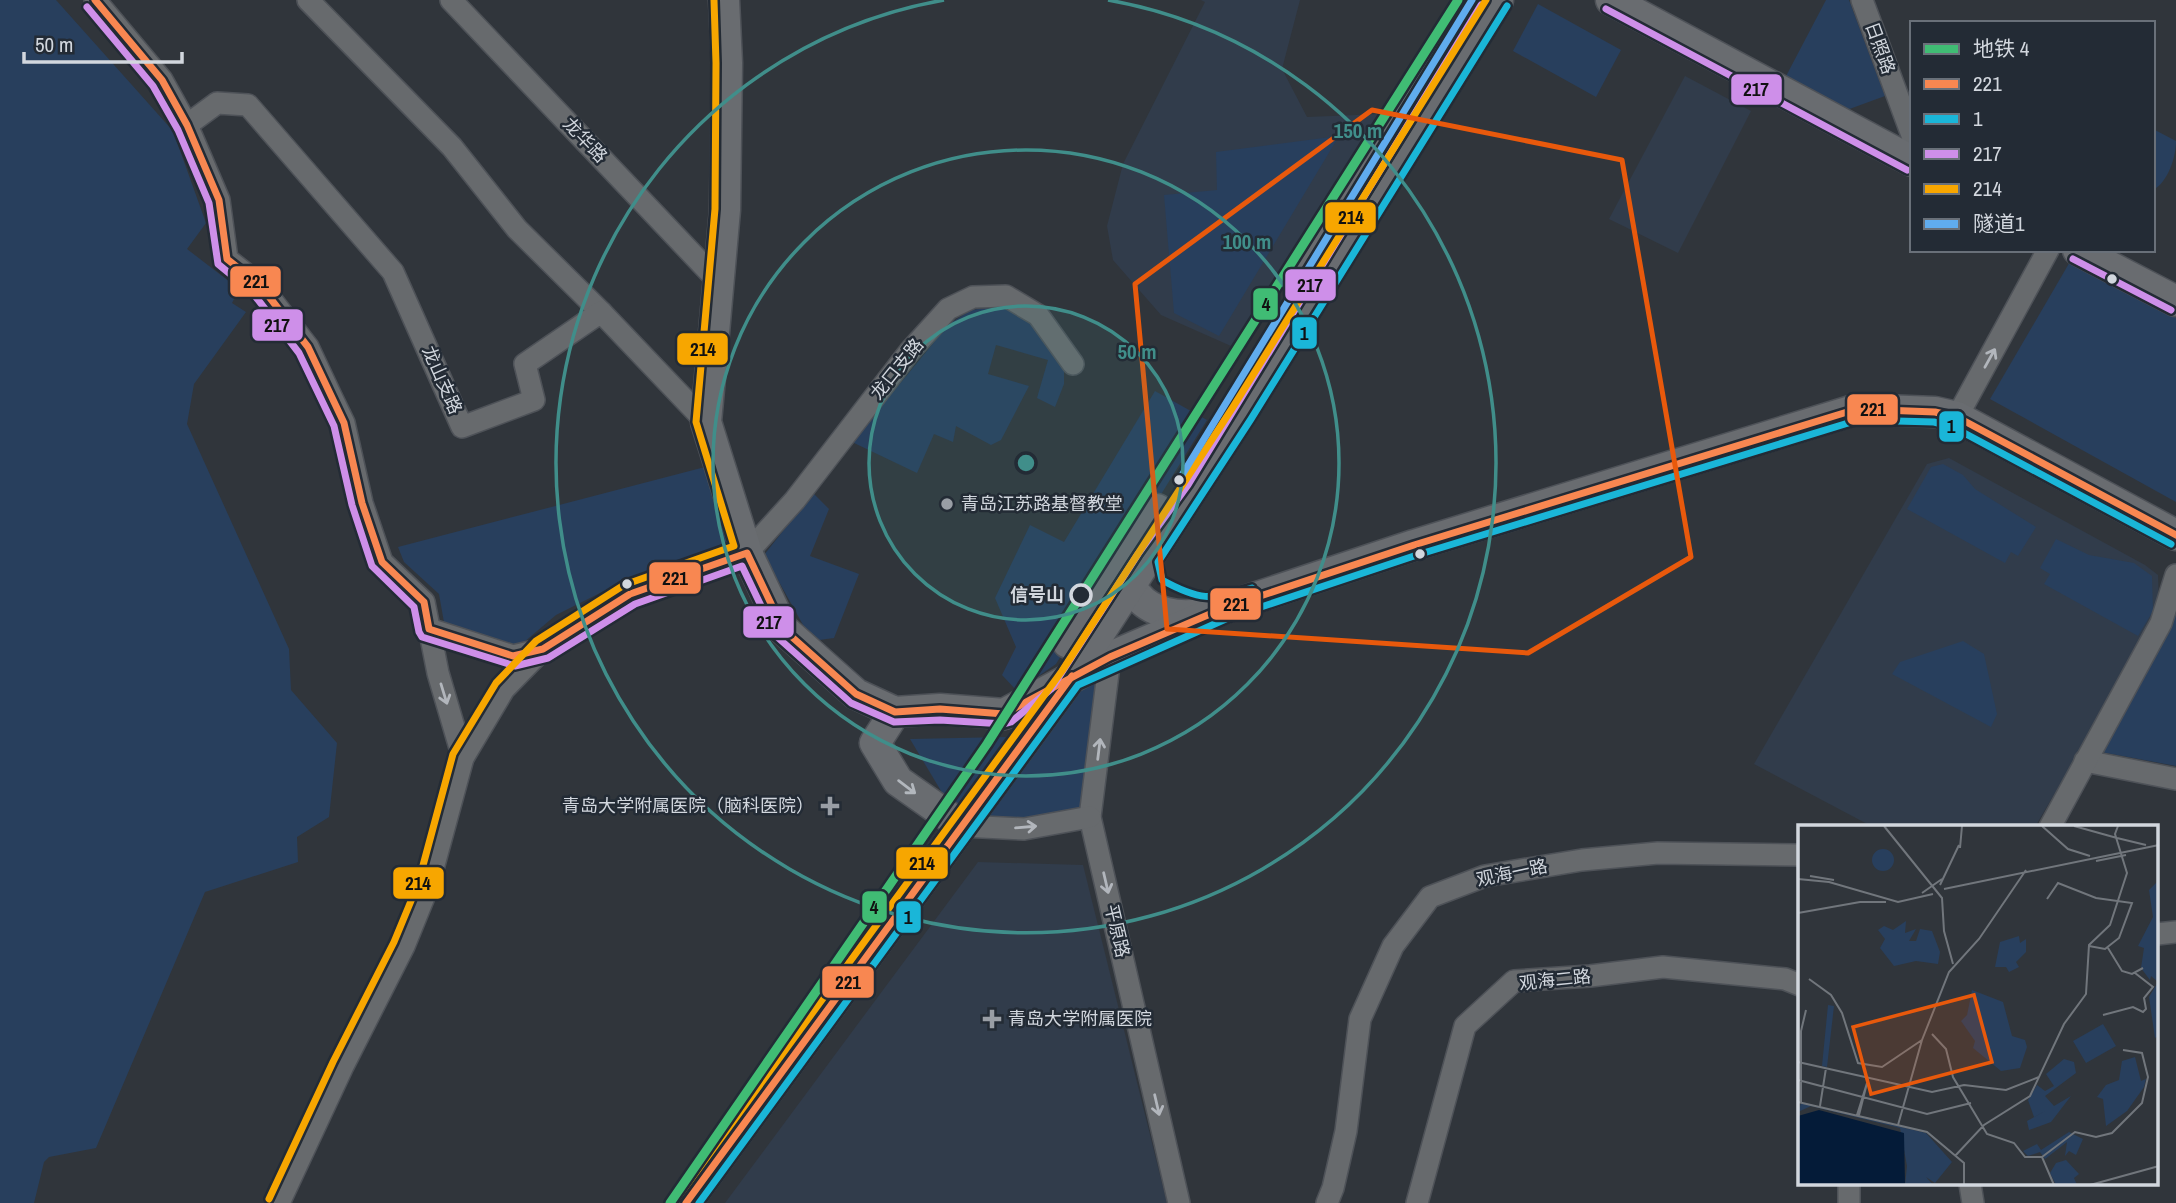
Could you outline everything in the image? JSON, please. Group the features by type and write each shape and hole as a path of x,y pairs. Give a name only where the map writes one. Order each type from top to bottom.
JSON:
{"main road":[{"path":"724,0 727,63 725,210 706,422 747,553 783,629 856,694 895,712 940,709 1004,714 1110,657 1224,608 1413,545 1857,409 1935,412 1958,418 2176,534"},
{"path":"686,1203 1070,677 1130,585 1138,553 1178,480 1472,0"},
{"path":"1004,714 1043,682 1242,414 1498,0"},
{"path":"1611,0 1910,160"},
{"path":"2082,252 2176,301"},
{"path":"1138,553 1154,587 1184,604 1224,608"},
{"path":"1130,585 1139,598 1167,615 1186,617 1224,608"},
{"path":"856,694 875,743 898,781 962,826"},
{"path":"875,743 895,712"},
{"path":"1004,714 1017,731 1019,742 1015,752"}],"street":[{"path":"95,0 162,80 187,125 219,200 227,259 260,285 308,347 344,423 362,503 382,562 424,602 438,673 463,758"},
{"path":"308,0 452,146 517,229 706,422"},
{"name":"龙华路","path":"451,0 718,281"},
{"name":"日照路","path":"1862,0 1910,130"},
{"name":"龙山支路","path":"187,125 217,103 248,105 393,272 462,426 534,400 525,364 601,312"},
{"path":"1958,418 2048,252"},
{"name":"龙口支路","path":"747,553 795,500 910,351 948,309 973,297 1006,296 1038,316 1073,364"},
{"path":"279,1203 343,1066 404,946 428,887 463,758 504,689 543,649 630,594 747,553"},
{"path":"2051,825 2161,622 2176,575"},
{"path":"429,629 513,656 543,649"},
{"name":"平原路","path":"1110,657 1090,817 1179,1203"},
{"path":"2085,761 2176,779"},
{"path":"962,826 1024,829 1090,817"},
{"name":"观海一路","path":"1327,1203 1334,1188 1346,1130 1360,1019 1393,946 1430,897 1485,876 1582,860 1658,853 1798,855"},
{"path":"2158,934 2176,932"},
{"name":"观海二路","path":"1417,1203 1465,1026 1514,981 1590,976 1663,967 1786,979 1798,984"}],"highlighted area":[{"path":"1372,110 1622,160 1691,557 1528,653 1167,629 1135,284"}],"shaded area":[{"path":"0,0 56,0 173,131 206,223 187,249 239,289 232,303 246,312 194,384 187,424 289,649 291,690 337,743 329,817 297,837 298,862 205,892 96,1148 49,1157 44,1162 34,1203 0,1203"},
{"path":"1201,0 1300,0 1282,69 1307,117 1381,114 1240,350 1161,315 1113,260 1107,226 1123,164 1205,2"},
{"path":"1826,0 1849,0 1885,96 1844,111 1784,80"},
{"path":"1538,4 1621,50 1596,97 1513,51"},
{"path":"1685,76 1751,111 1678,253 1609,219"},
{"path":"2155,130 2176,141 2170,168 2155,188"},
{"path":"1339,136 1219,336 1174,313 1164,195 1217,190 1216,152"},
{"path":"2071,260 2176,318 2176,502 1990,399"},
{"path":"1003,306 1033,322 1064,364 1064,384 1055,407 1037,398 1048,360 996,345 988,374 1029,386 1001,440 991,445 956,426 953,442 934,434 917,473 852,442 949,324 971,310"},
{"path":"1155,391 1207,420 1056,664 1017,691 1002,675 1016,647 995,598 1030,525 1064,542"},
{"path":"1949,458 2145,565 2158,575 2159,607 2142,645 2036,825 1869,825 1754,764 1927,464"},
{"path":"1943,464 1963,475 1975,489 2036,527 2018,556 2011,552 2005,563 1907,509 1931,467"},
{"path":"705,467 728,544 628,579 556,615 517,648 445,628 439,594 404,562 398,547"},
{"path":"813,493 829,509 810,556 859,574 834,638 812,641 764,555"},
{"path":"2056,539 2089,555 2134,563 2152,576 2153,611 2138,636 2044,584 2050,574 2040,568"},
{"path":"2176,611 2176,766 2101,752 2171,628"},
{"path":"1963,641 1984,654 1997,714 1991,727 1892,674 1900,662"},
{"path":"1098,682 1085,810 1027,819 976,820 1070,686"},
{"path":"1006,737 953,811 910,739"},
{"name":"青岛大学附属医院","path":"978,862 1083,865 1167,1203 725,1203"}],"metro line":[{"name":"4","path":"670,1203 987,744 1458,0"}],"transit line":[{"name":"221","path":"95,0 162,80 187,125 219,200 227,259 260,285 308,347 344,423 362,503 382,562 424,602 429,629 513,656 543,649 630,594 747,553 783,629 856,694 895,712 940,709 1004,714 1110,657 1224,608 1414,545 1857,409 1935,412 1957,417 2176,535"},
{"name":"214","path":"269,1199 333,1062 394,942 418,884 453,754 496,683 536,641 624,585 734,546 696,422 715,209 714,0"},
{"name":"隧道1","path":"1179,480 1472,0"},
{"name":"214","path":"678,1197 1062,671 1233,407 1486,0"},
{"name":"217","path":"87,7 153,86 178,130 209,203 218,264 252,292 299,353 334,426 352,505 372,566 414,607 422,637 515,666 548,658 635,604 742,566 775,635 851,703 894,722 940,720 1004,724 1011,722 1051,689 1138,554 1188,485 1481,5"},
{"name":"1","path":"1252,588 1226,595 1196,595 1162,580 1158,562 1251,419 1507,6"},
{"name":"217","path":"1606,9 1907,170"},
{"name":"217","path":"2073,259 2171,310"},
{"name":"1","path":"699,1203 1078,685 1228,618 1417,555 1858,420 1934,422 1953,427 2171,544"},
{"name":"221","path":"686,1203 1072,676"}],"place":[{"name":"青岛江苏路基督教堂","path":"947,504"},
{"name":"信号山","path":"1081,595"},
{"name":"青岛大学附属医院（脑科医院）","path":"830,806"},
{"name":"青岛大学附属医院","path":"992,1019"}]}
